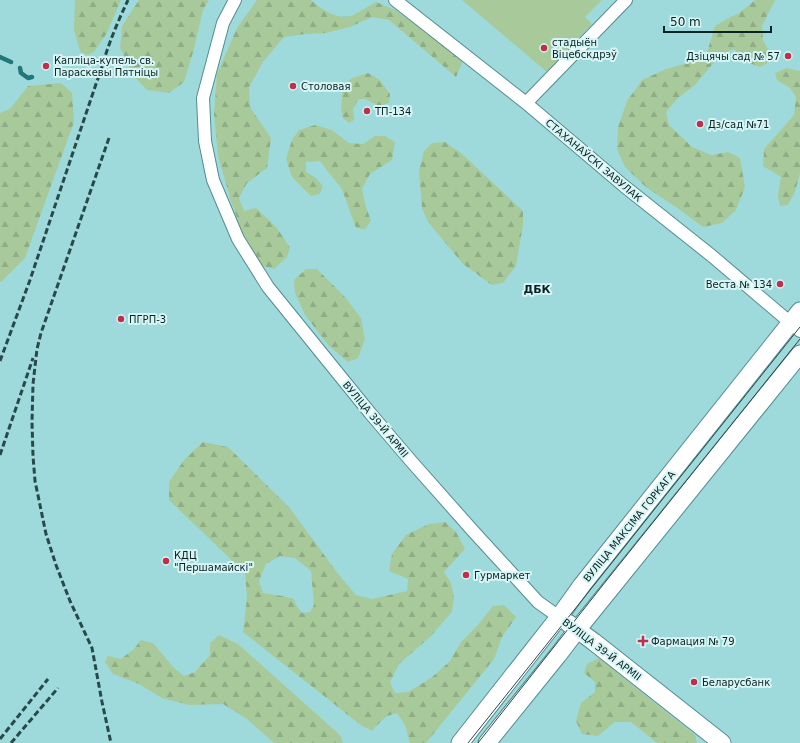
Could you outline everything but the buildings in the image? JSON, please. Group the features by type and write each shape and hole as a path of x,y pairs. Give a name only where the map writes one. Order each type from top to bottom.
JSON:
{"main road":[{"name":"ВУЛІЦА МАКСІМА ГОРКАГА","path":"460,743 559,617 582,585 797,321"},
{"path":"487,743 800,354"},
{"name":"ВУЛІЦА 39-Й АРМІІ","path":"559,617 594,642 722,743"}],"street":[{"name":"ВУЛІЦА 39-Й АРМІІ","path":"235,0 223,23 203,98 205,141 213,180 238,239 268,288 370,413 473,531 538,602 559,617"},
{"name":"СТАХАНАЎСКІ ЗАВУЛАК","path":"395,0 526,103 624,186 797,321"},
{"path":"526,103 626,0"}],"green space":[{"path":"75,0 121,0 107,33 94,52 87,55 80,51 74,30"},
{"path":"139,0 209,0 203,10 194,49 184,82 169,93 147,90 135,77 120,48 122,26"},
{"path":"257,0 311,0 330,13 346,17 354,15 376,2 395,10 463,61 456,77 389,20 372,17 350,27 326,33 284,37 263,62 249,87 250,107 271,138 267,168 247,183 239,198 244,211 256,208 277,228 290,248 287,257 274,269 263,266 242,232 218,156 214,114 217,74 237,28"},
{"name":"стадыён Віцебскдрэў","path":"462,0 602,0 585,17 592,24 547,72"},
{"path":"755,0 775,0 762,26 763,40 769,51 769,62 760,67 747,62 734,49 720,55 695,85 678,98 666,112 669,125 692,147 711,155 728,152 740,158 745,187 736,210 722,223 703,227 647,188 625,167 617,149 618,127 627,101 642,80 666,69 706,56 715,26 739,13"},
{"path":"787,68 800,70 800,173 795,192 788,205 780,206 778,195 781,177 763,166 764,149 794,115 796,97 790,88 777,80 775,73"},
{"path":"368,73 380,80 390,94 389,103 379,106 365,99 359,99 353,108 354,120 349,123 343,118 341,110 343,86 352,78"},
{"path":"61,83 72,93 74,122 25,258 0,282 0,113 10,109 28,86"},
{"path":"315,125 332,130 349,143 363,144 375,136 385,136 395,142 392,160 370,174 362,189 371,221 365,229 356,228 342,189 320,161 306,162 306,172 316,178 323,186 320,194 311,196 292,177 286,159 292,140 299,130"},
{"path":"445,142 461,153 523,211 523,225 516,266 503,283 492,285 463,264 428,222 422,208 419,171 424,151 432,143"},
{"path":"306,269 317,269 345,297 361,318 365,339 358,358 348,362 329,346 305,315 295,293 294,280"},
{"path":"203,442 228,447 289,507 339,575 356,595 372,599 407,591 408,579 389,571 392,554 406,535 429,524 445,522 456,532 465,549 444,572 451,583 454,597 452,612 430,637 399,664 390,682 395,693 408,692 431,678 450,661 461,642 477,626 493,606 504,605 516,617 502,637 494,659 426,743 410,743 405,725 397,713 387,716 375,727 373,731 362,726 243,632 247,598 245,573 169,500 169,482 184,460","holes":["280,556 295,558 311,571 314,605 310,612 302,613 296,605 294,599 263,593 259,581 266,564"]},
{"path":"219,635 238,644 340,735 343,743 274,743 247,719 223,704 189,705 162,698 139,684 113,674 105,662 108,656 121,659 134,649 141,640 153,643 174,668 184,676 195,672 210,655 210,643"},
{"path":"599,658 695,735 697,743 657,743 631,722 615,722 598,736 582,734 576,721 581,703 595,692 595,682 584,673 587,664"}],"waterway":[{"path":"0,57 11,62"},
{"path":"20,68 21,73 28,78 32,77"}],"tram line":[{"path":"468,743 800,327"},
{"path":"478,743 800,339"}],"railway":[{"path":"0,361 30,280 109,45 128,0"},
{"path":"109,138 41,333 37,349 33,384 32,422 35,481 46,534 70,601 92,648 111,743"},
{"path":"0,455 33,358"},
{"path":"0,739 48,679"},
{"path":"11,743 58,688"}],"place":[{"name":"стадыён Віцебскдрэў","path":"544,48"},
{"name":"Дзіцячы сад № 57","path":"788,56"},
{"name":"Капліца-купель св. Параскевы Пятніцы","path":"46,66"},
{"name":"Столовая","path":"293,86"},
{"name":"ТП-134","path":"367,111"},
{"name":"Дз/сад №71","path":"700,124"},
{"name":"Веста № 134","path":"780,284"},
{"name":"ПГРП-3","path":"121,319"},
{"name":"КДЦ \"Першамайскі\"","path":"166,561"},
{"name":"Гурмаркет","path":"466,575"},
{"name":"Фармация № 79","path":"643,641"},
{"name":"Беларусбанк","path":"694,682"}],"district":[{"name":"ДБК","path":"537,289"}]}
